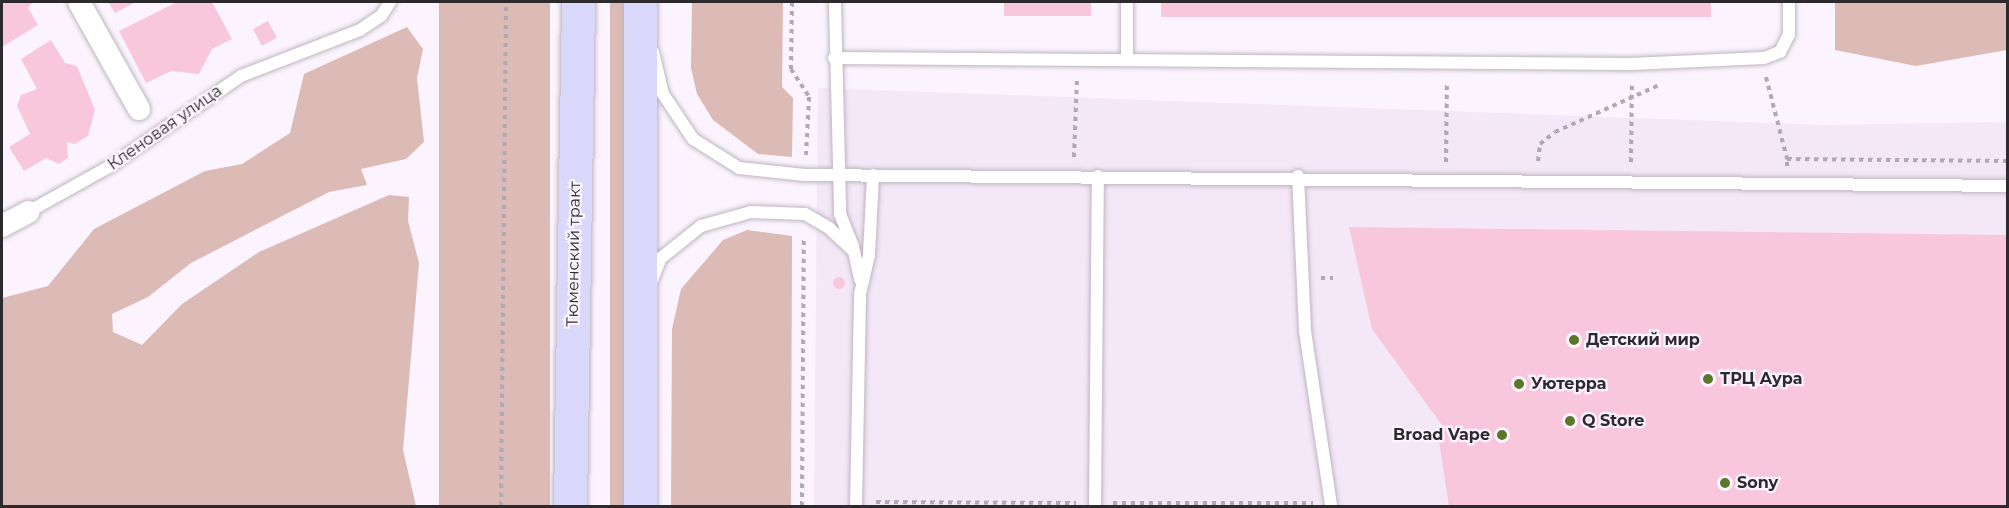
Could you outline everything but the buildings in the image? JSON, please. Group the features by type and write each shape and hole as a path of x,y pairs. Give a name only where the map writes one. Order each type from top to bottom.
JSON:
{"main road":[{"name":"Тюменский тракт","path":"570,507 578,2"},
{"path":"640,2 640,507"}],"street":[{"path":"79,2 139,109"},
{"name":"Кленовая улица","path":"2,226 28,212"}],"lane":[{"name":"Кленовая улица","path":"28,212 112,165 241,76 360,30 381,16 390,2"},
{"path":"640,2 663,94 693,139 739,168 805,175 1298,176 2007,186"},
{"path":"835,2 834,58 840,214 854,251 861,281 856,507"},
{"path":"1127,2 1127,59"},
{"path":"834,58 1631,63 1764,58 1780,52 1789,34 1789,2"},
{"path":"861,281 869,255 873,175"},
{"path":"1095,507 1098,176"},
{"path":"1298,176 1305,331 1331,507"},
{"path":"641,309 661,258 700,226 751,212 805,214 854,251"}],"path":[{"path":"501,507 506,2"},
{"path":"792,2 792,69 809,97 805,175"},
{"path":"1764,58 1769,105 1787,159 1786,183"},
{"path":"1073,176 1078,59"},
{"path":"1536,179 1540,144 1592,113 1632,99 1664,82"},
{"path":"1446,178 1448,84"},
{"path":"1630,181 1632,86"},
{"path":"1787,159 2007,161"},
{"path":"802,507 805,214"}],"shaded area":[{"path":"439,2 550,2 550,506 439,506"},
{"path":"610,2 624,2 624,506 610,506"},
{"path":"692,2 783,2 782,87 793,98 792,157 758,154 713,120 697,94 691,68"},
{"path":"1835,2 2007,2 2007,50 1916,66 1835,50"},
{"path":"407,27 423,49 417,78 424,142 406,159 361,169 367,185 329,192 191,263 148,297 112,314 113,332 142,345 182,304 259,252 389,195 409,197 408,221 419,263 403,450 416,506 2,506 2,298 48,286 94,229 205,171 242,164 290,133 304,74"},
{"path":"818,88 1824,125 2007,122 2007,506 814,506"},
{"path":"747,230 792,236 791,506 671,506 672,329 681,289 723,240"}],"place":[{"name":"Детский мир","path":"1574,340"},
{"name":"ТРЦ Аура","path":"1708,379"},
{"name":"Уютерра","path":"1519,384"},
{"name":"Q Store","path":"1570,421"},
{"name":"Broad Vape","path":"1502,435"},
{"name":"Sony","path":"1725,483"}]}
